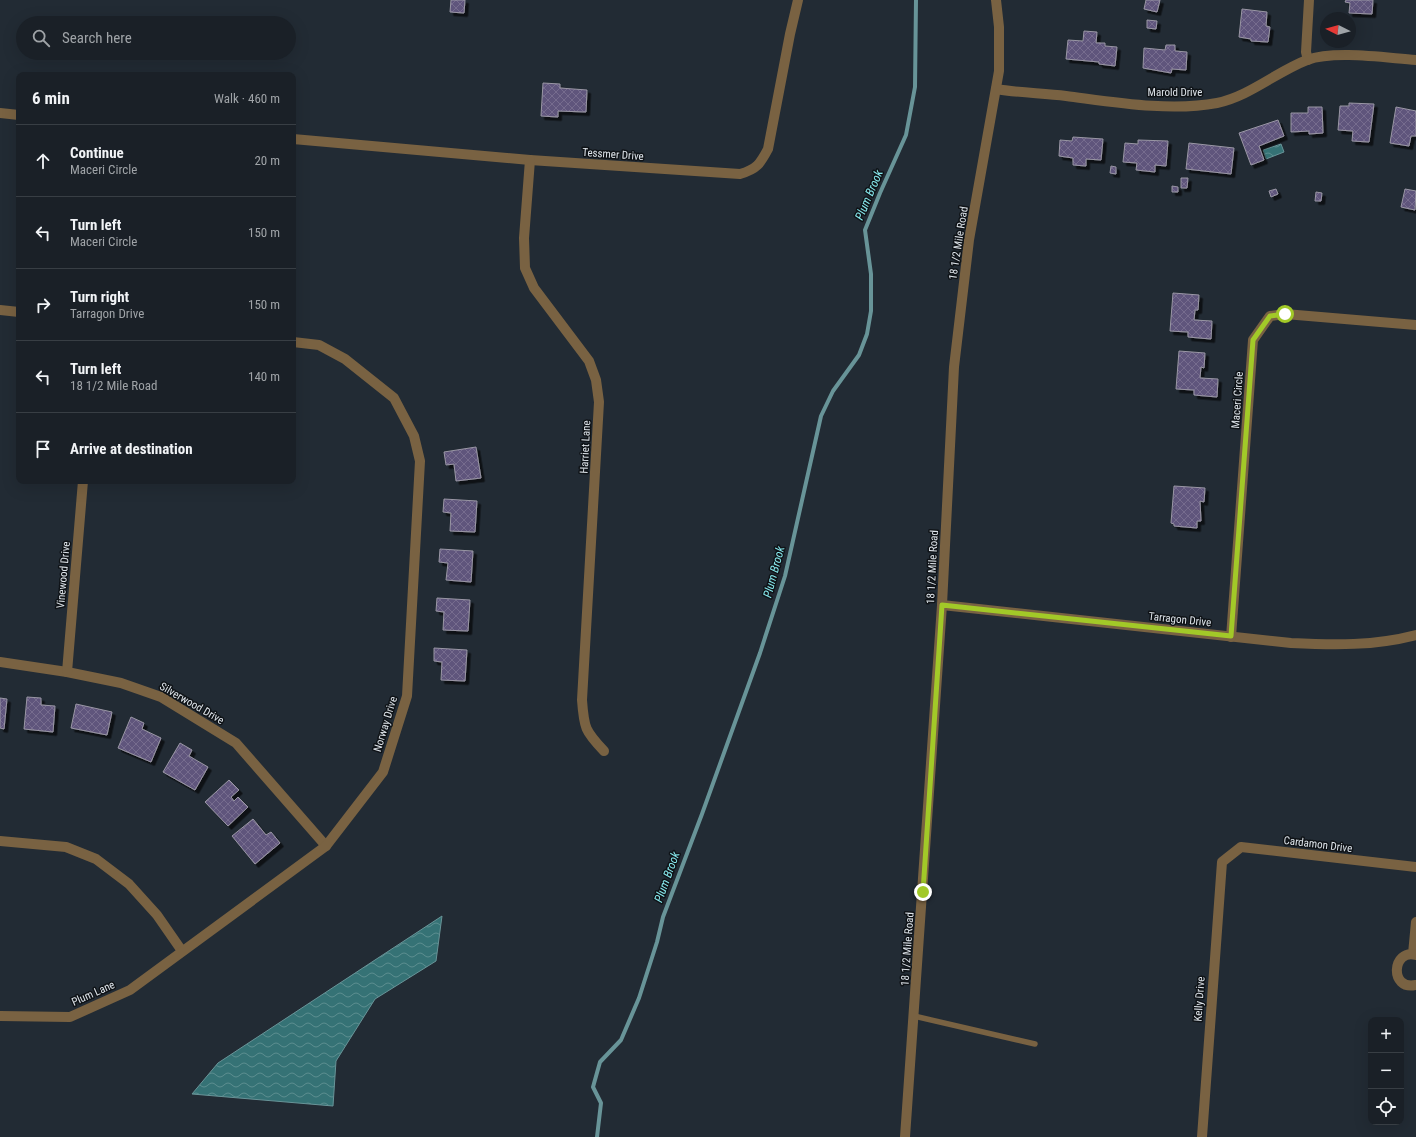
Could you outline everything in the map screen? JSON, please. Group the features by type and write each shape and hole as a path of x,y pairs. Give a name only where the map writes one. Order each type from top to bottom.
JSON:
{"street":[{"name":"Tessmer Drive","path":"296,139 530,160 740,174 753,170 762,161 768,149 798,0"},
{"name":"18 1/2 Mile Road","path":"905,1137 942,605 954,367 969,240 996,89 1000,52 996,0"},
{"path":"1308,60 1306,52 1309,0"},
{"name":"Marold Drive","path":"996,89 1145,104 1199,105 1218,102 1246,92 1308,60 1324,57 1353,56 1416,60"},
{"path":"0,113 16,115"},
{"name":"Harriet Lane","path":"530,160 524,238 525,268 534,288 589,360 596,380 600,402 582,700 583,718 588,734 604,751"},
{"path":"0,310 16,312"},
{"name":"Maceri Circle","path":"1231,636 1253,340 1270,316 1285,314 1416,325"},
{"name":"Norway Drive","path":"182,951 326,846 383,772 407,696 420,461 414,436 394,398 372,379 345,359 319,346 296,342"},
{"name":"Vinewood Drive","path":"67,672 83,484"},
{"name":"Tarragon Drive","path":"942,605 1291,643 1342,646 1372,644 1416,635"},
{"name":"Silverwood Drive","path":"0,662 121,682 161,697 236,743 326,846"},
{"path":"0,841 66,847 96,859 129,884 158,915 182,951"},
{"name":"Cardamon Drive","path":"1222,862 1241,847 1416,867"},
{"name":"Kelly Drive","path":"1202,1137 1222,862"},
{"path":"1416,922 1414,955 1406,956 1400,960 1396,971 1401,982 1409,986 1416,985"},
{"name":"Plum Lane","path":"0,1016 70,1017 130,990 182,951"}],"lane":[{"path":"914,1016 1035,1044"}],"water":[{"path":"1281,144 1284,152 1266,159 1263,150"},
{"path":"442,916 436,961 375,999 336,1061 333,1106 192,1094 218,1063"}],"building":[{"path":"451,0 465,0 464,13 450,12"},
{"path":"1146,0 1160,0 1157,12 1144,9"},
{"path":"1346,0 1373,0 1372,14 1349,12 1350,3 1345,2"},
{"path":"1242,9 1267,12 1266,26 1270,27 1268,42 1251,41 1251,39 1239,37"},
{"path":"1147,20 1157,21 1156,29 1147,28"},
{"path":"1084,31 1097,32 1096,43 1105,43 1105,46 1117,47 1115,66 1099,64 1099,62 1066,59 1068,40 1083,41"},
{"path":"1166,45 1175,45 1175,51 1187,52 1186,70 1172,69 1171,73 1143,68 1144,48 1165,50"},
{"path":"543,83 560,84 560,88 587,90 586,112 558,111 558,117 541,116"},
{"path":"1349,103 1374,104 1369,142 1352,141 1353,131 1338,130 1340,106 1349,106"},
{"path":"1308,107 1322,107 1323,133 1309,134 1309,131 1291,132 1291,113 1308,113"},
{"path":"1396,107 1416,111 1416,136 1411,136 1409,146 1390,143"},
{"path":"1278,120 1284,136 1259,146 1264,160 1251,165 1239,133"},
{"path":"1073,137 1103,139 1101,160 1086,159 1086,166 1073,165 1073,158 1059,156 1060,140 1072,141"},
{"path":"1138,140 1168,141 1166,166 1155,165 1155,172 1136,170 1137,163 1123,162 1125,143 1138,144"},
{"path":"1189,143 1234,148 1231,174 1186,169"},
{"path":"1111,166 1116,167 1116,174 1110,173"},
{"path":"1181,178 1188,178 1187,188 1181,188"},
{"path":"1172,186 1178,187 1178,192 1172,192"},
{"path":"1276,189 1278,194 1271,197 1269,191"},
{"path":"1405,189 1416,191 1415,210 1401,207"},
{"path":"1316,192 1322,193 1321,201 1315,201"},
{"path":"1173,293 1199,295 1198,310 1195,310 1194,320 1212,321 1211,339 1188,337 1188,332 1170,331"},
{"path":"1179,351 1205,353 1204,368 1201,367 1200,378 1218,379 1217,397 1194,395 1194,390 1176,389"},
{"path":"476,447 481,478 456,481 454,464 446,465 444,452"},
{"path":"1174,486 1205,488 1204,502 1200,501 1201,521 1197,521 1197,528 1174,526 1174,524 1171,523"},
{"path":"444,499 477,501 475,532 450,531 451,513 443,512"},
{"path":"440,549 473,551 471,582 446,580 448,563 439,562"},
{"path":"437,598 470,600 468,631 443,630 444,612 436,611"},
{"path":"434,648 467,650 465,681 441,680 442,662 434,661"},
{"path":"27,697 41,698 41,705 55,706 53,732 24,729"},
{"path":"0,698 7,699 4,729 0,728"},
{"path":"76,704 112,712 107,735 71,728"},
{"path":"131,717 144,723 142,729 161,738 151,762 118,748"},
{"path":"180,743 192,750 189,756 208,767 195,790 163,772"},
{"path":"229,780 239,790 231,797 234,801 238,797 248,807 228,826 205,802"},
{"path":"253,819 266,835 271,832 280,843 255,864 232,836"}],"waterway":[{"name":"Plum Brook","path":"597,1137 601,1103 593,1087 600,1062 621,1040 639,998 657,942 663,917 760,653 785,576 821,416 833,391 859,355 867,334 871,311 871,274 865,230 906,135 915,87 916,0"}],"route":[{"path":"923,892 942,605 1231,636 1253,340 1270,316 1285,314"}]}
